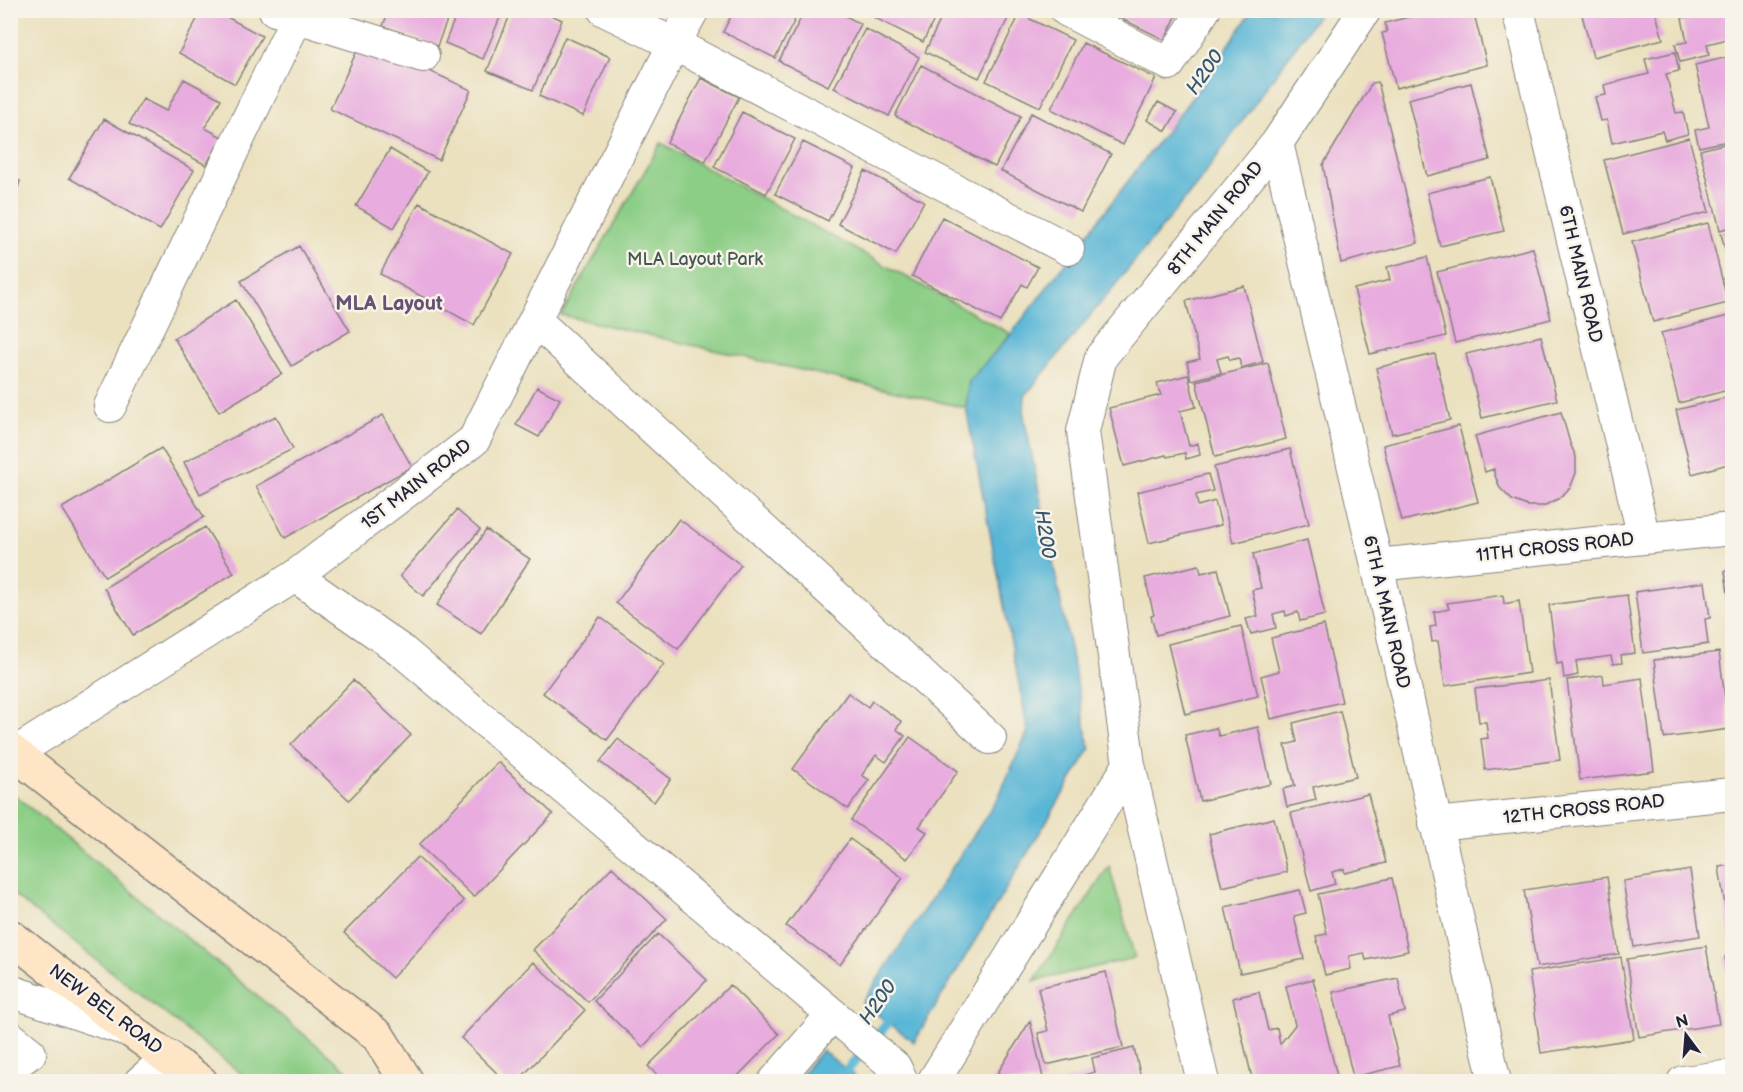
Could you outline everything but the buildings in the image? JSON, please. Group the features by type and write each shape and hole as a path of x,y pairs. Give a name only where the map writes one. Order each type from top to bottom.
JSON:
{"street":[{"path":"604,10 674,44 1068,249"},
{"name":"1ST MAIN ROAD","path":"13,751 295,576 474,440 693,10"},
{"path":"1066,10 1169,64 1204,10"},
{"name":"8TH MAIN ROAD","path":"1129,765 1083,431 1101,357 1277,142 1365,10"},
{"name":"6TH MAIN ROAD","path":"1518,10 1644,538"},
{"path":"110,406 286,14 423,56"},
{"name":"6TH A MAIN ROAD","path":"1277,142 1377,565 1495,1082"},
{"path":"535,320 990,738"},
{"name":"11TH CROSS ROAD","path":"1377,565 1732,529"},
{"path":"295,576 402,651 839,1021 898,1074"},
{"path":"13,751 378,1036 407,1082"},
{"path":"933,1082 1129,765"},
{"path":"1129,765 1203,1082"},
{"name":"12TH CROSS ROAD","path":"1436,824 1732,794"},
{"name":"NEW BEL ROAD","path":"10,936 201,1082"},
{"path":"10,991 134,1032"},
{"path":"774,1082 839,1021"},
{"path":"10,1037 30,1053 10,1067"},
{"path":"140,1082 169,1057"},
{"path":"1683,1082 1732,1076"}],"green space":[{"name":"MLA Layout Park","path":"661,143 1011,334 969,381 966,408 561,315"},
{"path":"10,792 360,1081 251,1081 11,893"},
{"path":"1109,866 1135,958 1034,981"}],"water":[{"path":"1252,11 1321,11 1198,183 1025,396 1024,416 1090,749 914,1042 862,1003 997,800 1028,731 966,408 969,381 1011,334 1200,87"},
{"path":"822,1050 861,1081 795,1082"}],"waterway":[{"name":"H200","path":"837,1082 891,1019 896,1010"}],"district":[{"name":"MLA Layout","path":"389,303"}]}
